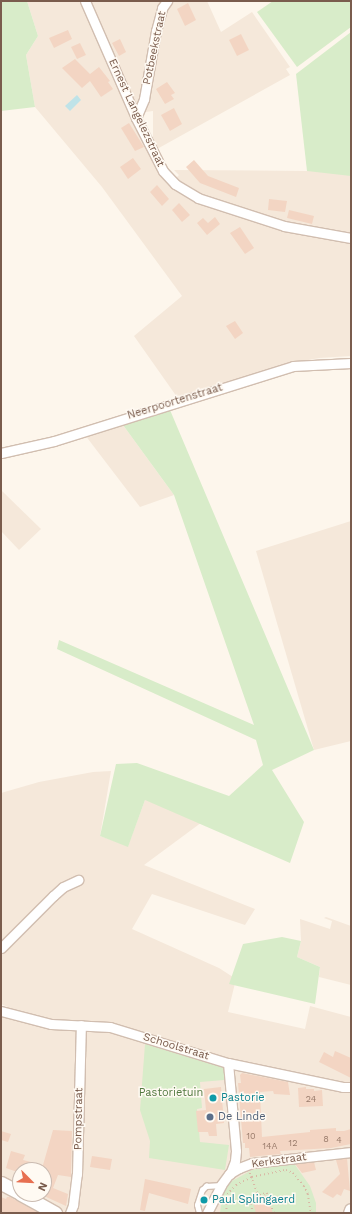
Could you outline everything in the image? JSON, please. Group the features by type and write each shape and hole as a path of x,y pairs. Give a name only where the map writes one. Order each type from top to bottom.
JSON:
{"street":[{"name":"Ernest Langelezstraat","path":"85,1 136,118 164,171 175,184 198,198 284,226 351,238"},
{"name":"Potbeekstraat","path":"136,118 144,99 156,31 162,8 167,1"},
{"name":"Neerpoortenstraat","path":"1,453 54,441 293,366 351,363"},
{"path":"1,948 53,896 64,887 78,880"},
{"name":"Schoolstraat","path":"1,1011 51,1024 110,1027 228,1063 343,1087 351,1087"},
{"name":"Pompstraat","path":"70,1213 73,1205 77,1174 81,1025"},
{"path":"228,1063 236,1151 235,1161 230,1174"},
{"path":"236,1151 241,1158 250,1164"},
{"name":"Kerkstraat","path":"207,1213 221,1185 230,1174 250,1164 351,1152"},
{"path":"1,1183 12,1189"},
{"path":"36,1202 56,1213"}],"lane":[{"path":"199,1213 197,1205 202,1190 206,1186 221,1185"}],"path":[{"path":"250,1164 258,1197"},
{"path":"226,1213 227,1194 231,1189 252,1177 290,1170 304,1186 308,1194 311,1213"},
{"path":"253,1213 248,1198 258,1197 267,1193 274,1213"}],"shaded area":[{"path":"27,1 207,1 221,32 252,12 290,67 286,69 290,75 157,149 153,138 153,111 131,114 157,170 176,178 179,175 174,170 307,171 351,159 351,356 319,358 288,364 177,397 134,336 182,296 102,187 35,107 26,55 38,36"},
{"path":"123,425 174,495 140,507 85,435"},
{"path":"1,490 41,529 19,550 1,531"},
{"path":"351,521 351,741 314,750 256,551"},
{"path":"111,771 100,836 128,846 145,800 217,811 144,865 255,909 245,925 152,894 132,929 219,968 236,979 228,1012 305,1029 310,1006 351,1017 351,1213 1,1213 1,1017 9,1019 8,1007 1,1004 1,793 39,782 93,772"},
{"path":"326,917 351,926 351,985 319,977 320,967 297,957 301,941 300,919 330,929 332,921 324,918"}],"green space":[{"path":"1,1 27,1 38,36 26,55 35,107 1,111"},
{"path":"273,1 351,1 351,27 297,67 257,12"},
{"path":"351,32 351,176 307,171 296,74"},
{"path":"170,410 314,750 272,770 304,822 290,863 145,800 128,847 100,836 116,764 137,763 229,796 263,765 256,740 57,649 59,640 254,725 174,495 123,425"},
{"path":"282,937 301,941 297,957 320,967 315,1004 229,984 243,944"},
{"name":"Pastorietuin","path":"145,1044 224,1068 224,1080 200,1082 202,1108 197,1109 200,1142 229,1145 225,1170 149,1158 150,1141 140,1110"},
{"path":"293,1162 310,1186 316,1203 316,1213 220,1213 223,1189 232,1181 252,1170"}],"water":[{"path":"77,95 81,100 70,111 65,106"}],"building":[{"path":"188,3 196,20 185,26 177,9"},
{"path":"68,30 72,39 54,48 49,38"},
{"path":"241,34 249,50 237,56 229,40"},
{"path":"120,39 126,52 119,56 112,43"},
{"path":"80,43 86,55 77,59 71,47"},
{"path":"75,59 90,74 99,67 110,81 108,82 113,89 101,97 90,81 82,88 62,68"},
{"path":"167,82 175,93 171,95 174,99 165,104 156,89"},
{"path":"174,108 182,124 170,131 161,115"},
{"path":"129,123 144,147 135,151 121,128"},
{"path":"133,158 141,169 128,179 120,167"},
{"path":"194,160 208,176 239,188 236,197 200,183 186,167"},
{"path":"157,185 169,199 162,206 150,192"},
{"path":"269,199 287,201 285,212 268,210"},
{"path":"179,203 190,215 182,222 172,210"},
{"path":"289,210 314,216 312,224 287,218"},
{"path":"215,217 220,224 207,235 197,223 203,218 208,223"},
{"path":"240,227 254,248 245,254 230,233"},
{"path":"235,321 243,333 235,339 226,326"},
{"path":"335,1051 351,1058 351,1078 319,1062 324,1052 333,1057"},
{"path":"242,1073 288,1082 290,1095 274,1094 273,1091 260,1092 262,1137 310,1132 310,1130 336,1128 336,1131 344,1131 351,1129 351,1144 331,1148 280,1151 281,1154 250,1157 249,1148 245,1148 245,1143 243,1143 238,1083 241,1083 240,1075"},
{"name":"De Linde","path":"221,1087 224,1123 216,1124 217,1136 209,1136 208,1132 198,1132 196,1111 206,1110 204,1089"},
{"path":"306,1087 306,1089 314,1089 314,1091 322,1090 323,1106 299,1107 298,1088"},
{"path":"53,1130 72,1131 71,1177 58,1175 53,1188 68,1194 66,1206 52,1200 52,1162 44,1162"},
{"path":"1,1131 11,1134 8,1142 1,1140"},
{"path":"11,1151 25,1155 23,1160 31,1162 12,1162 12,1170 6,1168"},
{"path":"92,1156 112,1159 110,1170 90,1167"},
{"path":"347,1158 350,1191 344,1189 341,1196 337,1194 333,1198 322,1192 340,1174 336,1160"},
{"path":"314,1162 316,1170 302,1173 295,1164"},
{"path":"145,1179 191,1189 188,1204 149,1193 145,1211 140,1210"},
{"path":"266,1195 273,1213 256,1213 252,1200"},
{"path":"1,1197 6,1199 7,1197 10,1197 12,1198 12,1202 19,1202 39,1213 1,1213"}],"place":[{"name":"Pastorie","path":"213,1098"},
{"name":"De Linde","path":"210,1117"},
{"name":"Paul Splingaerd","path":"204,1200"}]}
